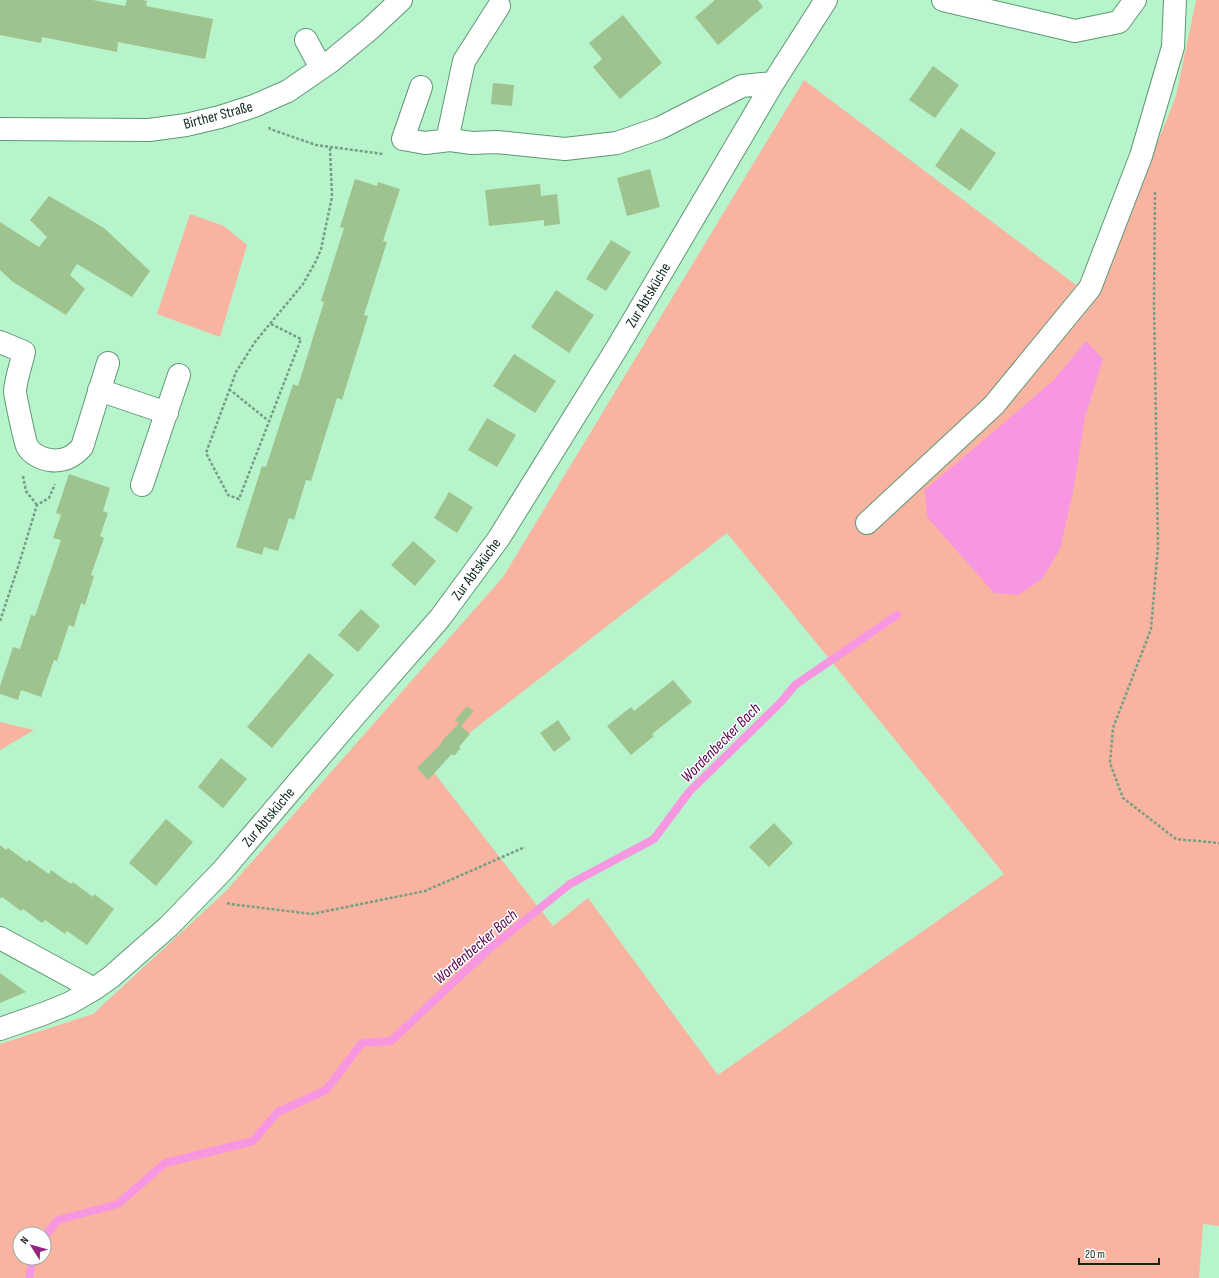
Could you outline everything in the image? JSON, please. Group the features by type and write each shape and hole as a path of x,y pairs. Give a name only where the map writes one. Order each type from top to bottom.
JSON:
{"street":[{"name":"Birther Straße","path":"0,129 149,130 192,124 220,117 259,104 288,91 321,68 370,29 401,0"},
{"name":"Zur Abtsküche","path":"0,1029 70,1003 94,989 111,977 169,926 223,870 440,618 499,538 617,348 773,83 826,0"},
{"path":"943,0 1075,31 1119,22 1135,0"},
{"path":"867,523 994,405 1090,288 1141,156 1173,47 1175,0"},
{"path":"450,140 449,131 464,61 499,6"},
{"path":"306,40 321,68"},
{"path":"421,87 403,139 425,143 450,140 472,143 498,142 565,149 617,144 660,128 742,86 773,83"},
{"path":"0,342 24,352 15,392 28,446 36,455 46,460 65,460 75,455 82,447 108,363"},
{"path":"142,485 179,375"},
{"path":"100,390 167,412"},
{"path":"0,938 94,989"}],"path":[{"path":"259,104 270,129 316,145 390,154"},
{"path":"271,324 301,339 239,499 228,495 206,452 236,372 255,342 303,284 321,249 332,198 330,147"},
{"path":"1156,188 1154,304 1158,546 1151,629 1113,728 1110,762 1123,798 1176,839 1219,843"},
{"path":"229,389 270,422"},
{"path":"0,622 37,505 49,498 65,460"},
{"path":"203,892 230,904 312,914 425,891 525,847"}],"shaded area":[{"path":"1196,0 1219,0 1219,1226 1203,1224 1199,1278 0,1278 0,1044 93,1014 227,890 503,577 804,80 1076,285 1120,237 1176,96","holes":["727,533 1004,874 718,1075 588,898 553,926 428,765"]},
{"path":"190,214 224,226 247,245 220,337 157,314"},
{"path":"1086,341 1103,359 1085,417 1073,492 1060,549 1042,579 1018,595 994,593 927,517 925,490 1054,380"},
{"path":"0,722 34,730 0,750"}],"building":[{"path":"0,0 93,0 125,6 127,0 142,0 147,1 146,6 213,19 205,59 118,42 117,52 42,37 41,43 0,35"},
{"path":"715,0 758,0 763,7 718,45 695,17"},
{"path":"623,15 662,63 620,99 593,67 602,59 589,43"},
{"path":"933,66 959,85 935,118 909,100"},
{"path":"493,83 514,85 512,106 491,104"},
{"path":"961,128 996,153 970,191 935,166"},
{"path":"650,169 660,207 627,216 617,178"},
{"path":"355,179 377,186 378,182 400,189 383,241 387,242 364,315 368,316 342,400 337,398 311,481 306,480 294,520 289,518 278,551 264,547 262,555 236,547 262,466 266,467 293,384 298,386 324,302 321,301 344,228 340,227"},
{"path":"540,184 541,196 557,194 560,224 544,226 544,220 489,226 485,190"},
{"path":"49,196 104,228 150,271 132,297 77,264 70,275 85,289 66,315 13,282 0,270 0,222 39,247 47,237 30,220"},
{"path":"611,240 631,252 606,291 586,279"},
{"path":"556,290 594,315 569,353 531,327"},
{"path":"514,354 556,381 535,413 493,386"},
{"path":"487,418 516,435 497,467 468,450"},
{"path":"69,474 110,488 103,511 108,513 100,536 104,538 91,575 94,576 85,605 81,603 74,627 69,625 57,661 54,660 41,697 21,690 18,700 0,694 0,686 13,647 20,649 31,615 35,616 61,540 53,538 61,515 56,513"},
{"path":"449,492 473,507 457,533 434,518"},
{"path":"413,541 436,561 415,586 391,565"},
{"path":"361,609 380,626 358,652 338,635"},
{"path":"309,653 334,675 272,748 247,727"},
{"path":"673,680 692,702 652,734 654,736 631,755 607,726 631,707 634,711"},
{"path":"467,706 474,711 461,726 470,734 459,747 461,748 454,756 452,754 428,780 417,768 459,723 455,720"},
{"path":"558,720 571,739 554,752 540,733"},
{"path":"221,758 247,779 223,808 198,787"},
{"path":"166,819 193,842 156,886 129,863"},
{"path":"774,823 793,843 769,867 749,847"},
{"path":"0,845 6,850 8,848 27,862 29,860 49,874 51,870 71,884 73,882 93,897 94,894 114,909 87,945 67,931 65,934 45,920 42,923 23,909 21,911 2,897 0,899"},
{"path":"0,973 26,992 0,1003"}],"waterway":[{"name":"Wordenbecker Bach","path":"52,1227 58,1220 118,1204 165,1163 253,1141 278,1112 326,1090 362,1043 391,1041 488,950 570,884 654,839 689,792 781,702 795,685 897,615"},
{"name":"Wordenbecker Bach","path":"29,1278 31,1266"}]}
